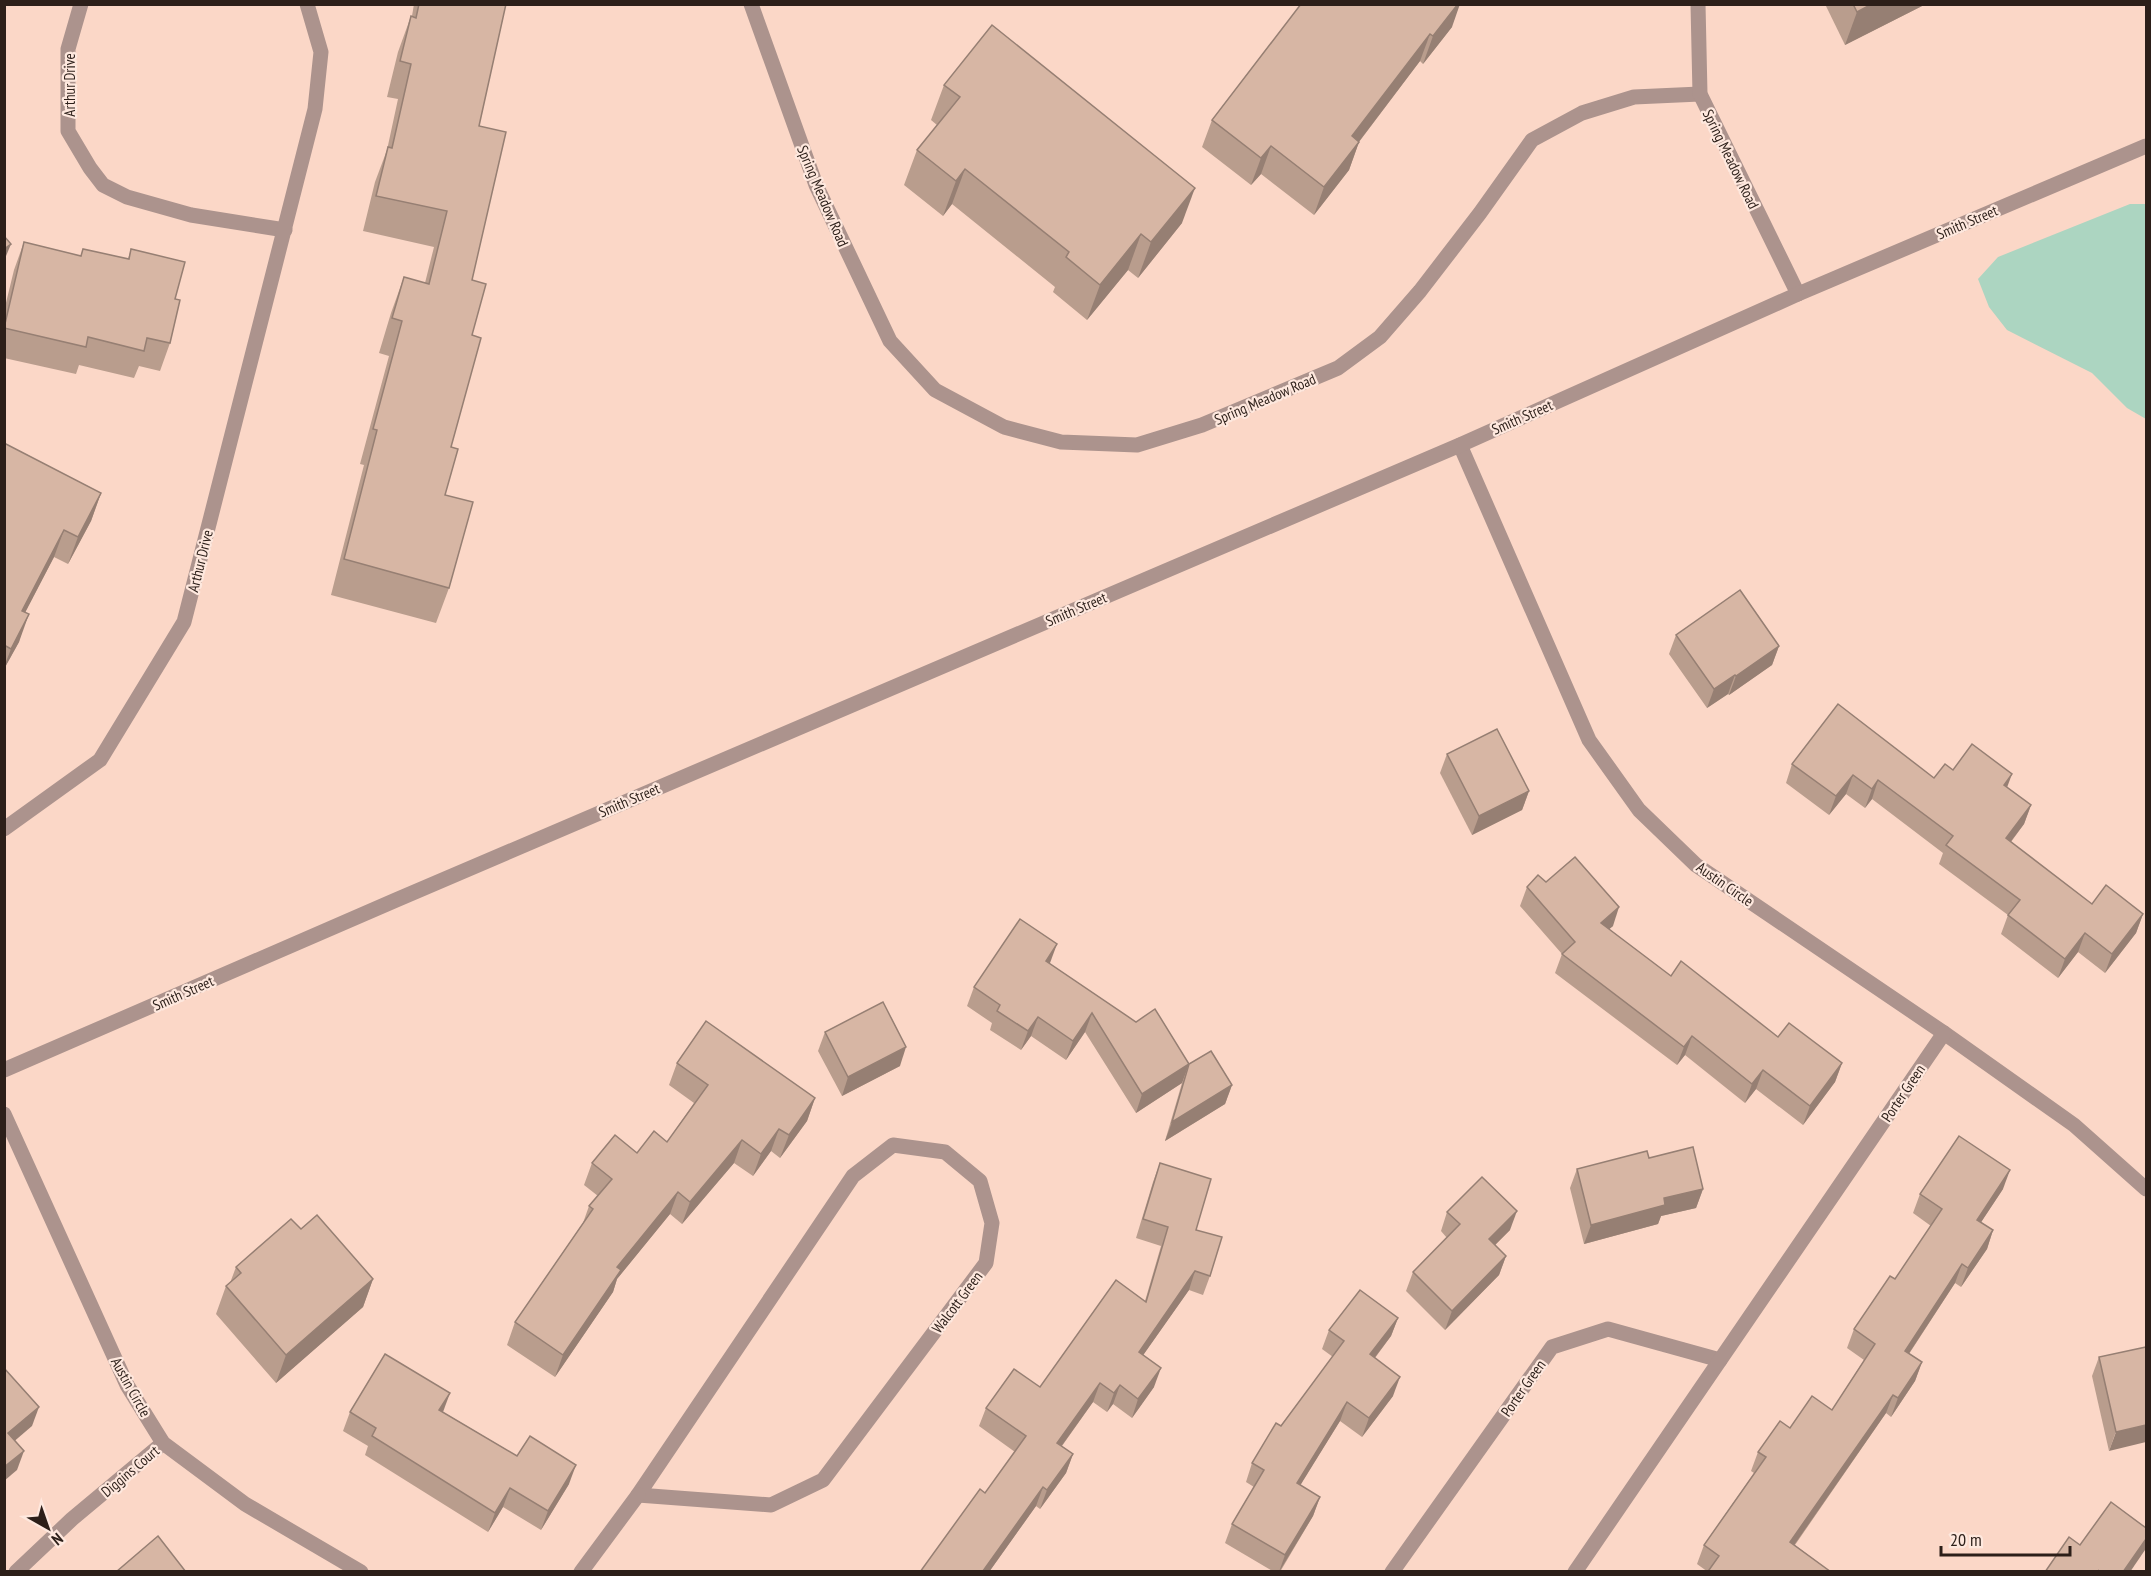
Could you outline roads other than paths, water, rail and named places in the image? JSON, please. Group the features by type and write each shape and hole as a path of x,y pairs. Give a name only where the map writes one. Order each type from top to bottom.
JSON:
{"street":[{"name":"Arthur Drive","path":"81,4 68,49 68,131 103,185 127,197 191,214 285,230"},
{"name":"Arthur Drive","path":"4,829 100,760 184,622 315,109 321,52 307,4"},
{"name":"Spring Meadow Road","path":"751,4 816,185 890,341 935,390 1004,427 1061,442 1137,445 1202,425 1338,368 1380,337 1413,299 1480,213 1532,140 1582,113 1634,97 1700,94 1798,294"},
{"path":"1698,4 1700,94"},
{"name":"Smith Street","path":"4,1070 417,890 1460,445 1798,294 2146,146"},
{"name":"Austin Circle","path":"1460,445 1589,740 1639,810 1696,865 1944,1033 2074,1125 2146,1189"},
{"name":"Porter Green","path":"1575,1572 1944,1033"},
{"name":"Austin Circle","path":"4,1114 127,1385 163,1443 245,1504 361,1572"},
{"name":"Walcott Green","path":"581,1572 638,1495 853,1176 893,1145 945,1152 980,1181 992,1223 986,1263 823,1480 771,1505 638,1495"},
{"name":"Porter Green","path":"1392,1572 1552,1347 1608,1329 1720,1360"},
{"name":"Diggins Court","path":"16,1572 72,1520 163,1443"}]}
